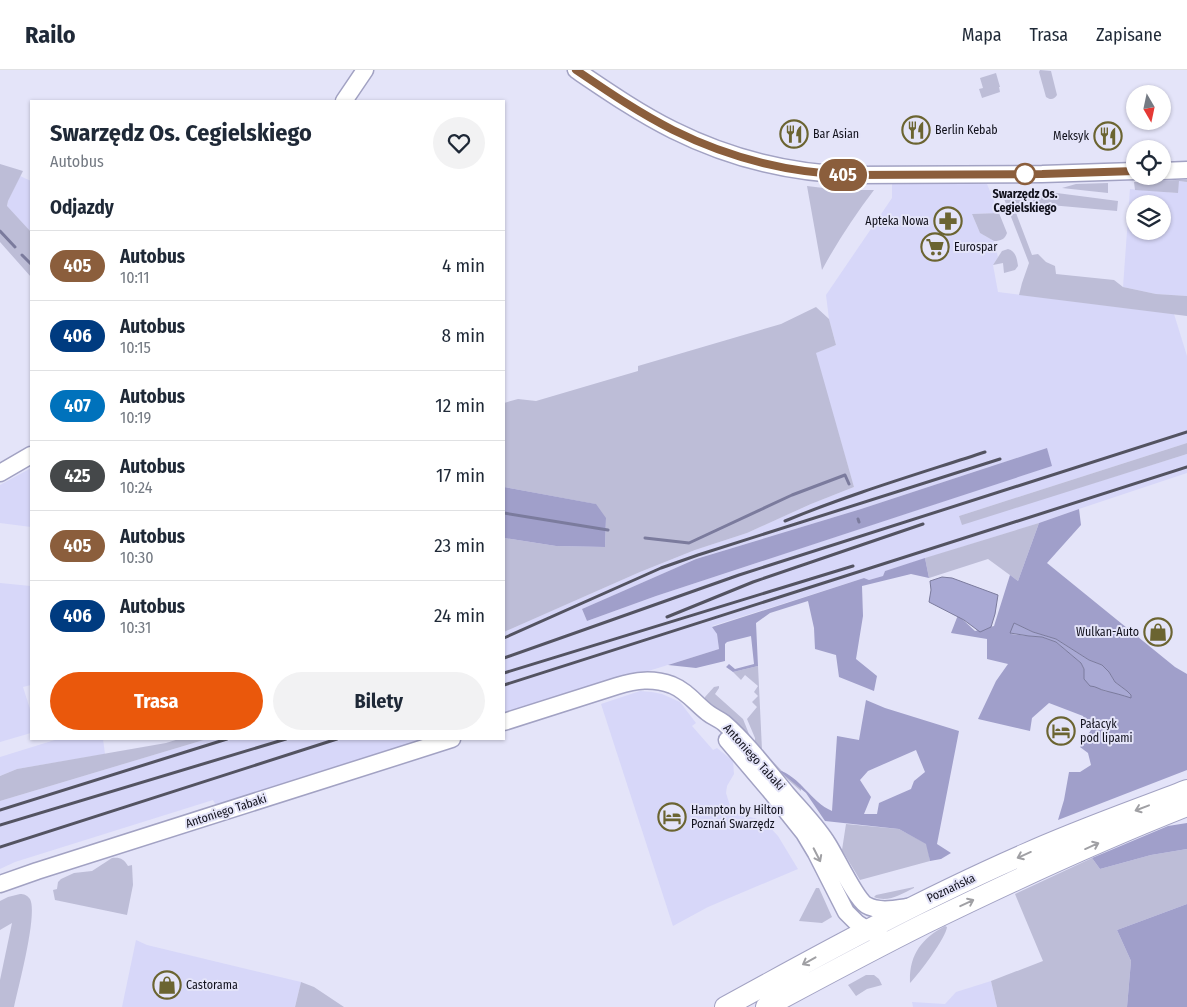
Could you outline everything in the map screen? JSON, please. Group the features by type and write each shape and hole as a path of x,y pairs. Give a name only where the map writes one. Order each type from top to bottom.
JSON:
{"main road":[{"name":"Poznańska","path":"725,1007 867,930 1026,853 1187,790"},
{"name":"Poznańska","path":"766,1007 890,942 1032,873 1187,806"}],"street":[{"path":"345,100 365,70"},
{"path":"576,70 636,110 676,132 737,156 788,169 820,174 852,175 1042,174 1126,171"},
{"path":"1171,171 1187,170"},
{"path":"0,473 30,456"},
{"name":"Antoniego Tabaki","path":"505,722 617,686 645,680 656,680 675,686 709,714 723,722 742,741 817,829 864,904 868,918 867,930"},
{"name":"Antoniego Tabaki","path":"709,714 716,727 804,833 846,912 857,924 890,942"},
{"name":"Antoniego Tabaki","path":"0,884 449,740"},
{"path":"864,904 882,909 914,906"},
{"path":"837,946 844,926 846,912"}],"shaded area":[{"path":"1040,70 1051,71 1057,95 1053,99 1046,97"},
{"path":"996,73 1000,92 982,98 979,89 983,88 980,78"},
{"path":"0,164 23,171 7,206 30,231 30,276 0,242"},
{"path":"20,176 30,181 30,231 7,207"},
{"path":"1171,180 1187,180 1187,182 1179,181 1178,193 1135,190 1134,185 1171,185"},
{"path":"1179,181 1187,182 1187,296 1156,294 1123,287 1126,240 1171,240 1171,195 1130,195 1130,189 1177,193"},
{"path":"1108,183 1108,193 1062,188 1076,184"},
{"path":"892,184 987,184 999,213 972,214 980,233 994,241 998,257 993,265 998,292 1174,314 1187,356 1187,443 959,516 962,524 1187,454 1187,473 1039,523 885,571 883,576 869,580 864,578 712,626 717,634 719,649 505,716 505,632 640,572 695,550 747,533 854,487 815,353 836,345 829,319 826,295 892,198","holes":["1047,448 1051,466 656,596 587,621 582,609 696,559 861,509"]},
{"path":"807,186 840,190 874,190 846,229 822,270"},
{"path":"1001,191 1049,192 1118,201 1117,211 1039,204 1016,213 1032,255 1038,254 1046,262 1055,266 1056,274 1114,280 1123,287 1156,294 1187,296 1187,316 1019,295 1029,263"},
{"path":"999,213 1007,233 999,241 994,241 980,233 972,214"},
{"path":"1008,249 1017,258 1018,266 1015,270 1004,273 1003,263 993,265 1002,251"},
{"path":"816,307 829,319 836,345 816,353 854,487 747,533 695,550 640,572 505,632 505,538 556,546 605,547 606,519 595,504 505,487 505,403 518,399 536,401 638,371 638,366 781,324"},
{"path":"1187,443 1187,454 962,525 959,516"},
{"path":"1047,448 1052,466 656,596 587,621 582,609 696,559 861,509"},
{"path":"30,469 30,527 0,523 0,485"},
{"path":"505,487 596,504 606,518 605,547 556,546 505,538"},
{"path":"1079,509 1081,525 1047,563 1175,667 1187,674 1187,770 1058,820 1069,772 1080,772 1091,765 1088,753 1080,747 1091,730 1083,716 1049,703 1032,718 1030,731 978,719 996,681 1008,664 987,659 987,639 951,633 958,615 975,631 994,626 1010,575 1018,581 1039,523","holes":["1014,623 1033,632 1056,639 1089,660 1102,665 1115,682 1127,691 1131,697 1104,691 1084,679 1084,669 1081,663 1056,642 1042,637 1011,634"]},
{"path":"1039,523 1018,581 988,559 929,578 925,558"},
{"path":"925,558 929,578 911,574 862,586 863,616 856,659 877,676 874,691 839,677 836,655 815,649 814,628 808,601 770,613 756,623 758,666 733,672 726,667 729,664 735,669 754,664 751,636 727,642 725,644 725,661 696,668 668,665 719,649 717,634 712,627 864,578 869,580 883,576 885,571"},
{"path":"942,577 952,578 998,595 991,627 980,632 964,620 929,602 930,581"},
{"path":"0,583 30,586 30,685 23,687 30,709 30,733 0,742"},
{"path":"1014,623 1033,632 1056,639 1089,660 1102,665 1115,682 1131,695 1131,698 1090,686 1084,679 1084,669 1081,663 1056,642 1042,637 1010,633"},
{"path":"758,666 762,750 782,771 801,785 801,791 778,771 752,743 755,741 755,738 747,719 757,707 752,702 758,696 754,692 758,686 745,675 741,680 733,672"},
{"path":"719,686 715,694 743,719 751,739 705,701 705,697 714,687"},
{"path":"640,691 662,694 680,702 696,723 692,726 713,750 717,748 733,761 734,774 727,786 726,793 731,809 737,813 764,821 778,836 798,869 708,907 673,926 601,704"},
{"path":"866,700 885,708 959,731 937,844 951,853 941,859 930,861 926,844 899,829 825,821 806,793 778,770 793,778 818,802 832,811 837,736 859,740","holes":["916,750 925,772 914,781 911,789 879,803 877,814 864,814 871,797 860,780 868,771"]},
{"path":"55,740 103,740 105,754 17,769 0,776 0,757"},
{"path":"176,740 204,740 0,801 0,776 17,769"},
{"path":"204,740 429,740 217,807 213,800 15,862 0,869 0,801"},
{"path":"1187,823 1187,849 1151,855 1100,869 1092,858 1168,826"},
{"path":"846,824 899,829 927,844 930,861 860,880 842,850"},
{"path":"1187,849 1187,904 1117,930 1131,961 1127,1007 997,1007 991,981 1043,961 1015,894 1092,858 1100,869 1151,855"},
{"path":"112,858 122,859 128,866 132,865 133,885 127,915 55,900 53,890 57,889 58,882 61,879 74,873 92,871"},
{"path":"914,887 889,898 879,899 874,897 876,895"},
{"path":"816,888 819,888 832,917 822,923 799,921"},
{"path":"20,894 30,899 32,907 30,935 14,1007 0,1007 0,980 12,923 0,930 0,901"},
{"path":"1187,904 1187,1007 1127,1007 1131,961 1117,930"},
{"path":"945,926 947,927 937,947 910,983 912,964 918,949 929,936"},
{"path":"136,940 147,945 301,982 295,1007 122,1007"},
{"path":"866,975 874,975 882,985 867,989 856,996 848,985"},
{"path":"991,981 997,1007 913,1007 912,1002 945,1004 956,992"},
{"path":"301,982 314,987 344,1007 295,1007"}],"waterway":[{"path":"0,231 15,247"},
{"path":"22,255 30,263"},
{"path":"645,538 689,543 792,495 845,475 849,484"},
{"path":"505,513 608,530"}],"railway":[{"path":"505,658 739,575 1187,432"},
{"path":"785,521 859,493 985,452"},
{"path":"505,638 661,568 1000,459"},
{"path":"505,685 1187,467"},
{"path":"667,617 753,582 923,524"},
{"path":"505,673 853,566"},
{"path":"0,810 224,740"},
{"path":"0,825 283,740"},
{"path":"0,847 334,740"}],"bus line":[{"name":"405","path":"576,70 636,110 671,129 719,150 752,161 797,171 820,174 926,176 1126,171"}],"place":[{"name":"Berlin Kebab","path":"916,130"},
{"name":"Bar Asian","path":"794,134"},
{"name":"Meksyk","path":"1108,136"},
{"name":"Swarzędz Os. Cegielskiego","path":"1025,174"},
{"name":"Apteka Nowa","path":"948,221"},
{"name":"Eurospar","path":"935,247"},
{"name":"Wulkan-Auto","path":"1158,632"},
{"name":"Pałacyk pod lipami","path":"1061,731"},
{"name":"Hampton by Hilton Poznań Swarzędz","path":"672,817"},
{"name":"Castorama","path":"167,985"}]}
